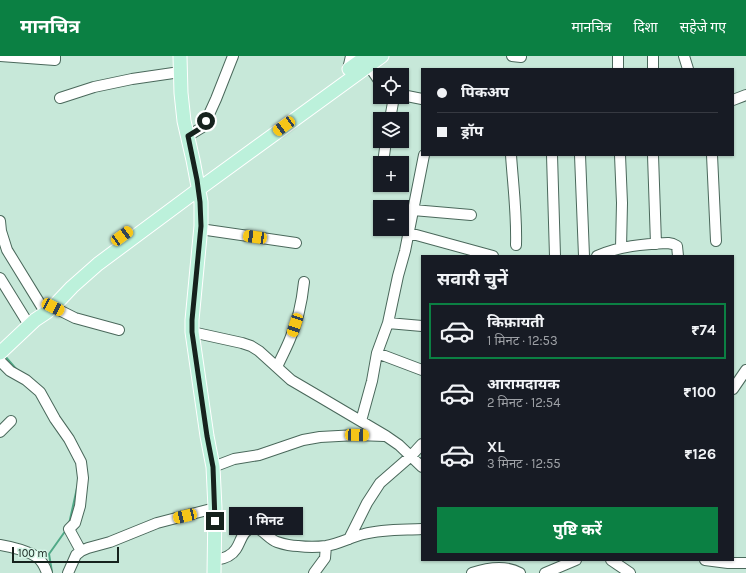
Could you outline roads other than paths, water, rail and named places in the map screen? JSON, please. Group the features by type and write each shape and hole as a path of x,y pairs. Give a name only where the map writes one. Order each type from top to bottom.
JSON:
{"main road":[{"path":"180,56 181,93 184,121 198,184 200,202 200,229 192,332 213,467 215,567"},
{"path":"0,353 32,322 98,264 257,135 348,69 382,56"},
{"path":"198,184 368,61"}],"street":[{"path":"0,56 55,60 55,56"},
{"path":"188,136 201,128 206,121 233,56"},
{"path":"348,69 351,56"},
{"path":"618,56 618,68"},
{"path":"653,56 653,68"},
{"path":"684,56 688,68"},
{"path":"368,61 373,70"},
{"path":"60,98 94,87 132,79 180,72"},
{"path":"734,100 746,95"},
{"path":"409,96 421,99"},
{"path":"424,156 409,234 489,255"},
{"path":"511,156 517,224 516,245"},
{"path":"552,156 555,255"},
{"path":"580,156 584,255"},
{"path":"620,156 622,203 621,248"},
{"path":"653,156 656,244"},
{"path":"712,156 716,241"},
{"path":"413,210 471,215"},
{"path":"0,221 1,231 7,250 47,309 119,330"},
{"path":"200,229 296,243"},
{"path":"361,421 371,387 377,353 388,323 409,236"},
{"path":"600,255 621,248 668,243 676,246 678,255"},
{"path":"0,278 32,322"},
{"path":"277,368 291,338 303,298 304,282"},
{"path":"388,323 421,326"},
{"path":"192,332 251,346 259,351 291,380 386,436 399,445 421,466"},
{"path":"377,353 421,370"},
{"path":"0,361 10,371 26,380 40,392 55,419 69,439 81,462 84,478 80,506 75,524 69,529 81,551"},
{"path":"734,388 746,370"},
{"path":"0,432 11,421"},
{"path":"213,467 234,459 259,455 292,443 320,437 357,435 386,436"},
{"path":"350,539 367,503 380,483 421,445"},
{"path":"68,573 76,555 81,551 110,542 157,523 215,508"},
{"path":"215,567 236,550 242,536 248,529 259,528 264,534 276,542 299,546 326,546 364,534 386,530 421,529"},
{"path":"0,544 37,557 43,563 47,573"},
{"path":"314,573 325,558 326,546"},
{"path":"545,573 574,561"},
{"path":"612,561 628,572 630,561"},
{"path":"713,561 746,563"},
{"path":"472,573 486,569 499,568 513,569 520,573"}],"waterway":[{"path":"4,355 17,370"},
{"path":"69,524 77,488"},
{"path":"52,572 49,554 66,530"}]}
